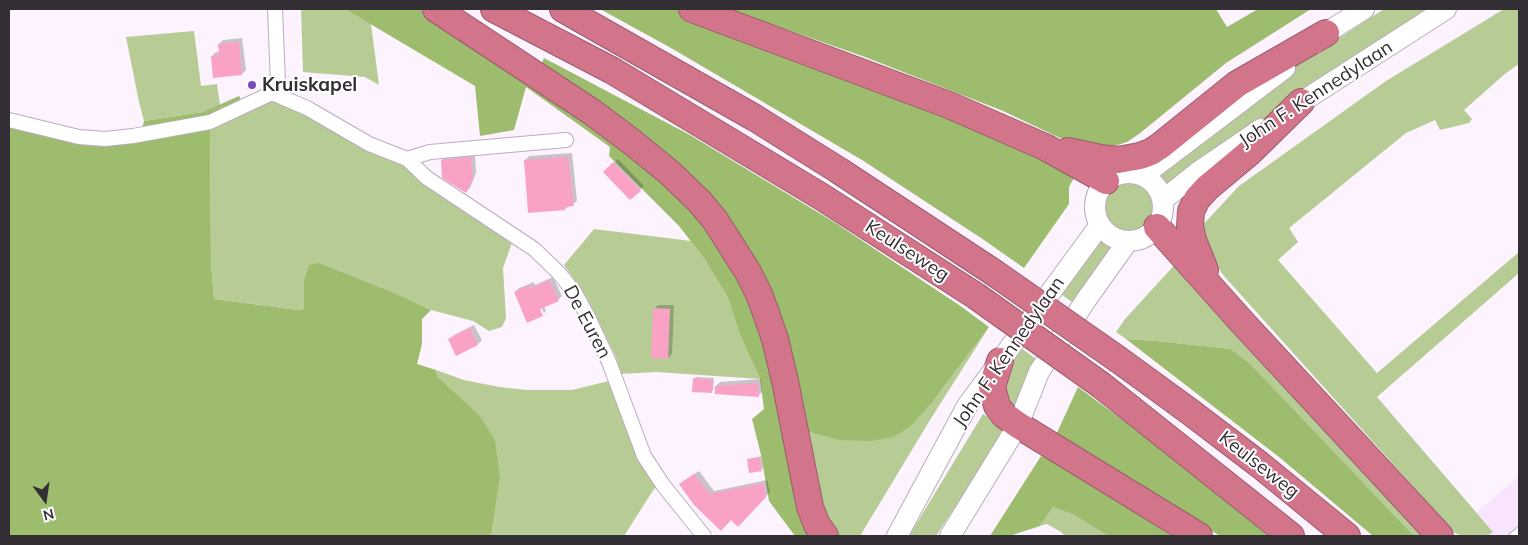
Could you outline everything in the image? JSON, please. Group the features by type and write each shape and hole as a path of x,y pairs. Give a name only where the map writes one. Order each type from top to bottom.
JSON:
{"highway":[{"path":"436,9 592,112 632,142 670,173 700,202 715,220 748,272 759,294 775,339 810,507 817,525 825,536"},
{"name":"Keulseweg","path":"494,9 613,71 822,197 976,296 1101,385 1291,536"},
{"name":"Keulseweg","path":"563,9 788,139 912,217 1119,360 1244,453 1347,536"},
{"path":"692,9 949,105 1045,147 1106,181"},
{"path":"1045,147 1118,160 1151,152 1237,84 1326,33"},
{"path":"1210,285 1193,240 1190,227 1191,211 1207,188 1249,153 1301,102"},
{"path":"1157,227 1440,536"},
{"path":"1000,362 994,377 993,394 1000,410 1018,425 1199,536"}],"street":[{"path":"9,120 79,137 105,139 133,136 210,122 272,93 278,83 275,9"},
{"name":"John F. Kennedylaan","path":"1144,175 1299,58 1326,33 1364,9"},
{"name":"John F. Kennedylaan","path":"1163,200 1198,172 1301,102 1446,9"},
{"name":"De Euren","path":"272,93 306,108 369,144 407,160 428,178 534,249 558,272 575,293 588,317 609,362 644,456 663,486 704,536"},
{"path":"407,160 430,152 566,140"},
{"path":"1125,172 1144,175 1156,185 1163,200 1164,212 1157,227 1143,238 1128,241 1116,239 1108,234 1096,218 1095,201 1099,190 1106,181 1115,175 1125,172"},
{"name":"John F. Kennedylaan","path":"897,536 967,406 1100,225"},
{"name":"John F. Kennedylaan","path":"950,536 1018,425 1039,372 1086,300 1128,241"}],"lane":[{"path":"1513,536 1519,530"}],"shaded area":[{"path":"1519,476 1519,536 1487,536 1493,532 1477,512"}],"green space":[{"path":"301,9 345,9 371,24 379,85 365,77 303,72"},
{"path":"345,9 421,9 617,141 688,203 719,243 750,298 819,536 795,536 769,501 761,455 752,419 764,409 760,379 740,335 728,298 704,258 679,226 609,156 610,147 526,87 514,130 480,136 475,86"},
{"path":"600,9 679,9 815,57 1076,174 1069,187 1069,204 1024,268 862,160 671,48"},
{"path":"728,9 1216,9 1227,27 1258,9 1311,9 1226,63 1139,134 1127,142 1102,150 1075,145 1003,111 865,57"},
{"path":"1384,9 1431,9 1167,189 1155,176 1282,75"},
{"path":"1504,9 1519,9 1519,64 1464,110 1472,119 1469,123 1440,130 1435,120 1406,133 1289,228 1298,242 1278,260 1377,373 1519,252 1519,273 1377,397 1493,532 1487,536 1463,536 1455,533 1224,276 1201,243 1199,229 1239,186 1386,81"},
{"path":"194,31 201,86 217,84 220,105 203,112 144,121 126,37"},
{"path":"544,58 690,135 834,222 989,327 934,400 912,425 902,432 892,437 871,441 838,440 805,431 755,268 539,70"},
{"path":"239,96 247,111 210,128 211,262 214,299 298,310 304,309 304,279 309,265 319,263 431,310 422,319 422,344 417,364 436,370 437,376 479,415 495,440 500,479 491,536 9,536 9,113 72,129 98,132 120,131 142,129 144,121 203,112"},
{"path":"270,101 284,103 348,135 441,187 515,234 503,268 506,318 502,327 489,331 473,321 431,310 406,298 309,265 304,279 305,309 298,310 214,299 211,262 210,128"},
{"path":"1130,181 1140,183 1148,189 1154,197 1156,207 1154,217 1148,225 1140,231 1130,233 1120,231 1112,225 1106,217 1104,207 1106,197 1112,189 1120,183"},
{"path":"594,229 691,241 704,258 728,298 740,335 760,379 656,372 621,374 616,357 587,298 564,265"},
{"path":"1101,235 1109,242 1118,246 1076,305 1058,292"},
{"path":"1179,260 1433,536 1414,536 1250,365 1231,349 1126,339 1116,332 1125,319"},
{"path":"989,327 860,536 840,536 828,522 820,502 805,431 838,440 934,400"},
{"path":"1126,339 1231,349 1250,364 1414,536 1373,536 1279,457"},
{"path":"1021,348 1040,362 1019,407 1010,412 1001,377"},
{"path":"436,370 464,380 527,390 572,390 613,380 659,486 654,489 624,536 491,536 500,479 457,395 437,376"},
{"path":"1078,387 1278,536 1220,536 1055,437"},
{"path":"983,414 1007,428 936,536 909,536"},
{"path":"1041,456 1063,465 1172,536 1108,536 1074,515 1053,507 1040,526 1009,536 990,536"},
{"path":"1053,507 1074,515 1108,536 1065,536 1047,524 1040,526"}],"building":[{"path":"239,42 242,75 213,78 211,56 219,55 218,44"},
{"path":"471,157 473,178 466,193 442,178 441,160"},
{"path":"568,157 574,206 565,207 565,210 528,213 524,160"},
{"path":"613,162 641,191 630,200 603,172"},
{"path":"549,280 559,301 540,309 543,316 527,323 514,292 529,285 531,288"},
{"path":"653,308 670,309 668,359 651,358"},
{"path":"470,328 478,345 456,356 448,339"},
{"path":"693,378 713,380 712,393 692,392"},
{"path":"758,383 759,397 715,394 715,386"},
{"path":"759,457 762,471 749,473 747,459"},
{"path":"694,474 710,494 764,483 766,497 738,527 731,520 721,531 694,505 679,484"}],"place":[{"name":"Kruiskapel","path":"252,85"}]}
